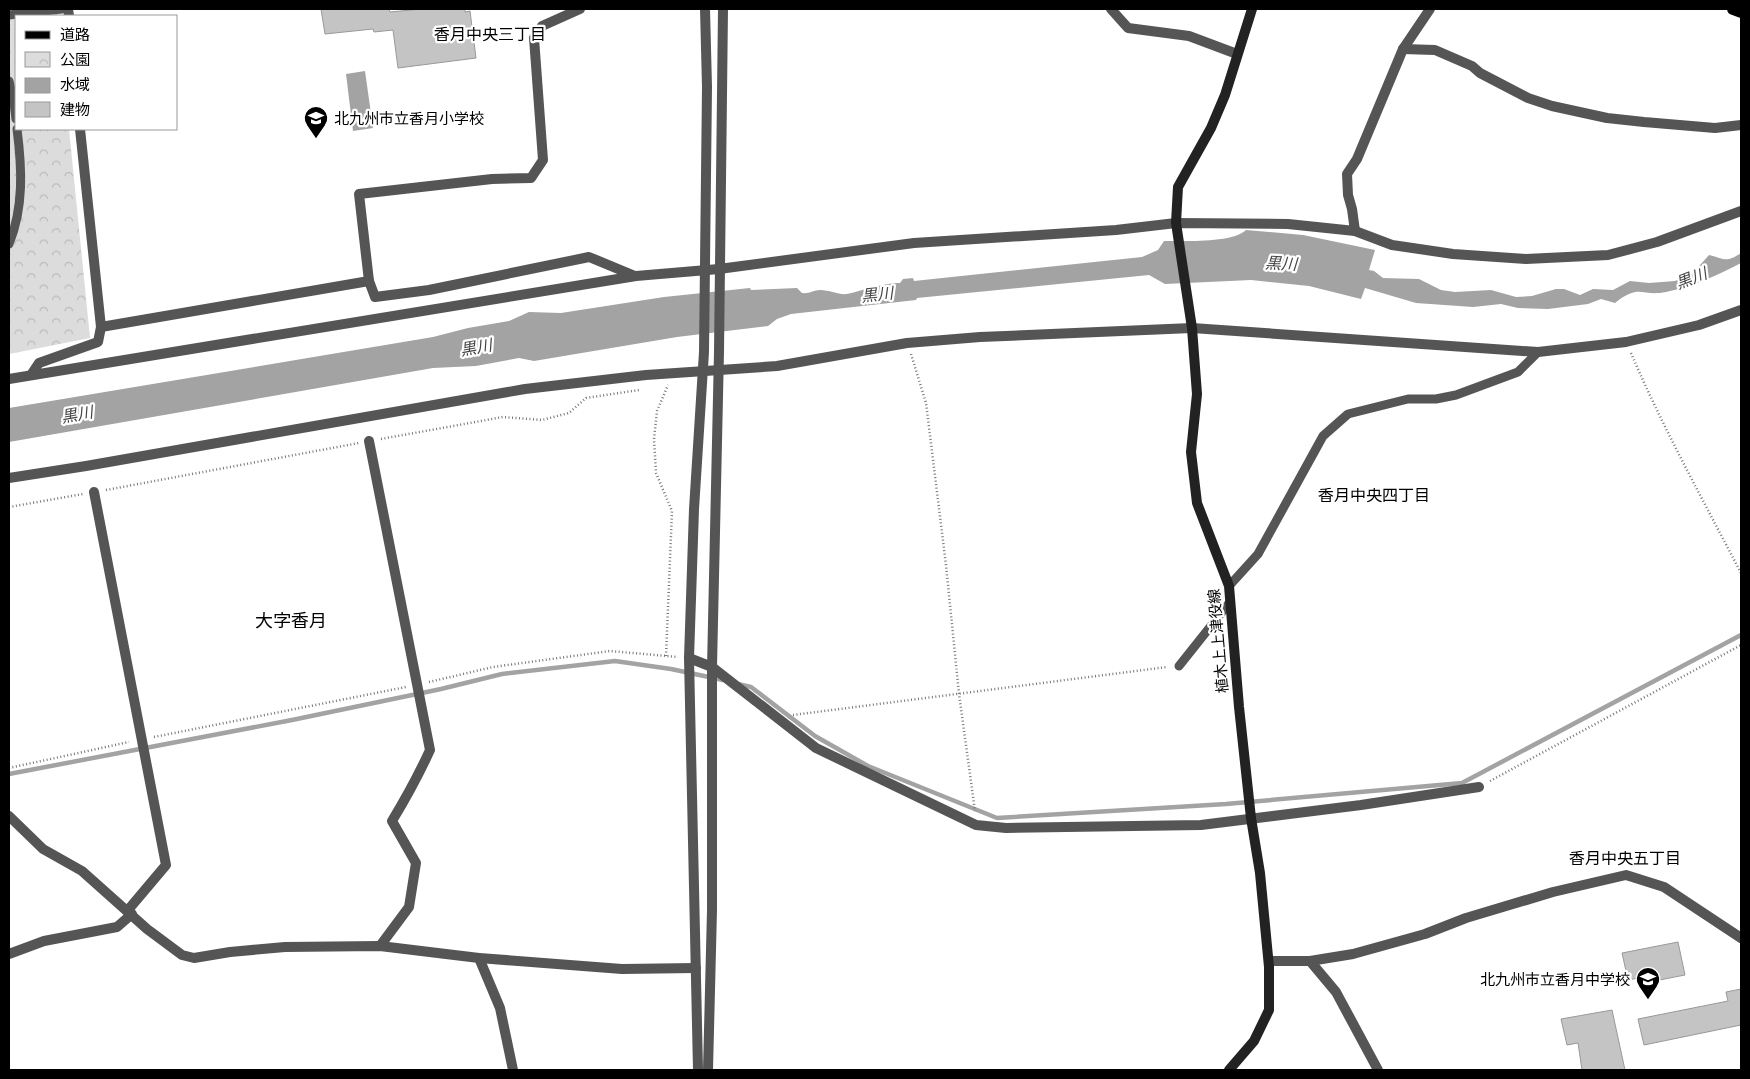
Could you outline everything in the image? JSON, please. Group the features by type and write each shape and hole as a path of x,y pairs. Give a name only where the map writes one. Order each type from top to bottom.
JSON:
{"main road":[{"name":"植木上上津役線","path":"1230,1070 1254,1042 1269,1010 1268,961 1260,874 1251,818 1239,707 1229,586 1197,503 1192,452 1197,394 1192,328 1176,223 1178,187 1211,128 1225,95 1252,9"},
{"path":"1733,9 1741,12"}],"street":[{"path":"580,9 542,26 534,38 543,160 531,178 492,178 359,194 368,281 375,297 429,290 588,257 636,276"},
{"path":"698,1070 689,658 694,509 704,352 707,87 705,9"},
{"path":"708,1070 712,910 712,667 719,352 723,9"},
{"path":"1111,9 1128,28 1189,36 1237,54"},
{"path":"1355,231 1348,195 1347,174 1357,158 1403,49 1430,9"},
{"path":"1403,49 1435,50 1472,66 1480,73 1528,98 1552,106 1607,118 1644,122 1715,128 1741,125"},
{"path":"32,375 39,363 98,342 101,327 80,130"},
{"path":"9,379 636,276 719,269 914,243 1116,230 1176,223 1288,224 1355,231 1392,245 1453,254 1526,259 1608,255 1657,242 1741,210"},
{"path":"101,327 368,281"},
{"path":"9,478 525,389 646,375 777,366 908,344 980,337 1192,328 1538,352 1626,342 1699,325 1741,310"},
{"path":"369,441 430,750 418,777 392,821 416,863 409,907 380,946"},
{"path":"9,954 44,941 117,927 166,865 94,492"},
{"path":"689,658 712,667 816,748 976,825 1006,828 1201,825 1361,805 1479,787"},
{"path":"9,816 43,849 82,871 147,929 182,955 194,958 230,952 285,947 380,946 479,958 622,969 696,968"},
{"path":"1268,961 1310,961 1353,954 1425,934 1466,918 1553,892 1626,875 1664,887 1741,938"},
{"path":"479,958 500,1008 513,1070"},
{"path":"1310,961 1336,992 1378,1070"}],"lane":[{"path":"9,15 62,9"},
{"path":"9,81 15,111"},
{"path":"9,244 16,227 22,189 17,130"},
{"path":"1229,586 1258,554 1323,436 1348,414 1408,399 1436,399 1456,395 1518,372 1538,352"},
{"path":"1179,666 1230,602"}],"path":[{"path":"1626,342 1645,386 1741,572"},
{"path":"908,344 926,403 946,565 958,694 976,825"},
{"path":"666,656 672,511 656,473 654,439 658,411 672,374"},
{"path":"659,387 668,385"},
{"path":"9,507 503,417 542,420 569,413 586,398 640,390"},
{"path":"1479,787 1741,645"},
{"path":"9,768 141,739 416,685 493,667 610,651 689,658"},
{"path":"777,717 1179,666"}],"green space":[{"path":"9,9 57,9 57,15 15,15 15,130 69,130 90,338 9,354"}],"water":[{"path":"365,71 373,128 353,131 346,74"},
{"name":"黒川","path":"1246,230 1303,235 1375,250 1369,270 1374,271 1383,278 1419,279 1441,290 1455,292 1491,290 1516,297 1532,296 1556,289 1564,289 1580,295 1593,289 1613,290 1630,281 1649,283 1675,281 1693,273 1709,255 1729,259 1741,253 1741,263 1704,280 1675,290 1658,293 1636,292 1623,297 1615,303 1601,299 1588,304 1548,309 1518,308 1501,304 1473,307 1416,303 1365,288 1361,299 1309,286 1251,280 1165,284 1149,275 917,298 916,300 791,314 777,319 768,326 677,337 534,361 519,358 476,366 433,368 9,442 9,408 433,337 468,328 509,321 529,312 561,313 664,297 750,288 751,290 797,288 802,293 820,290 847,294 880,285 900,283 903,279 913,278 914,281 1142,257 1158,250 1164,241 1220,239 1240,234"}],"building":[{"path":"321,9 389,9 390,12 421,9 465,9 465,12 470,11 476,58 398,68 393,30 374,32 373,29 325,34"},
{"path":"1678,942 1685,975 1644,983 1644,977 1628,980 1622,953"},
{"path":"1741,989 1741,1025 1644,1045 1638,1019 1728,1001 1726,992"},
{"path":"1612,1010 1625,1070 1582,1070 1578,1043 1567,1045 1561,1019"}],"waterway":[{"path":"738,684 751,687 815,736 868,766 997,818 1226,804 1462,783 1741,635"},
{"path":"9,774 292,720 441,689 502,674 615,661 671,669 723,680"}],"place":[{"name":"北九州市立香月小学校","path":"316,139"},
{"name":"北九州市立香月中学校","path":"1648,1000"}],"district":[{"name":"香月中央三丁目","path":"490,34"},
{"name":"香月中央四丁目","path":"1374,495"},
{"name":"大字香月","path":"291,620"},
{"name":"香月中央五丁目","path":"1625,858"}]}
